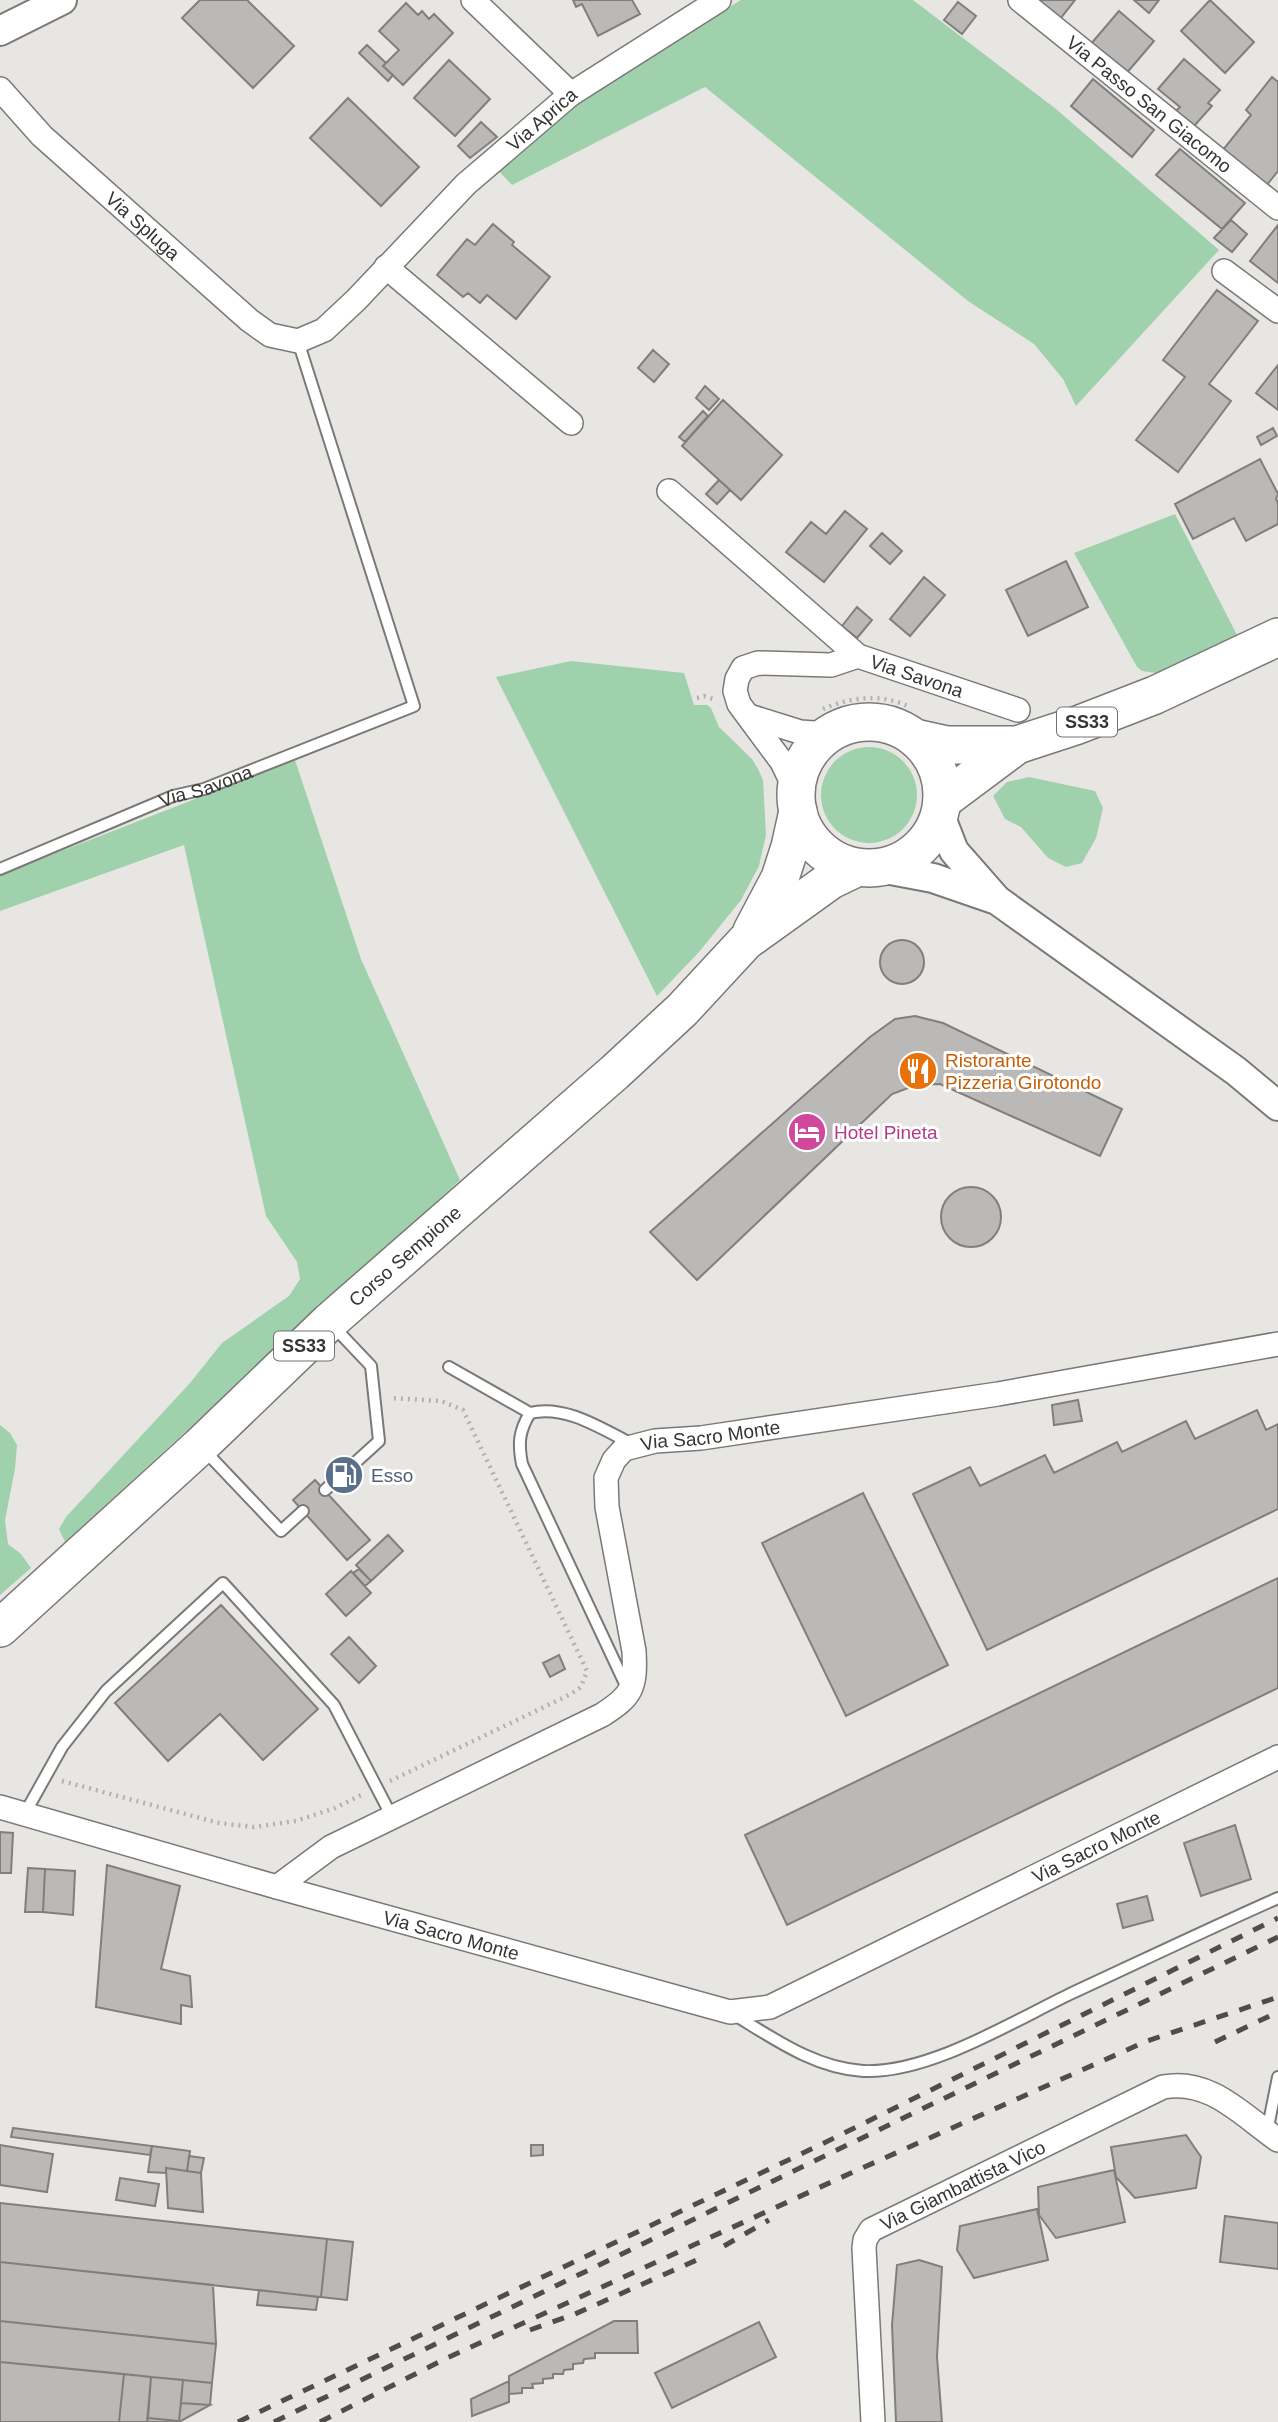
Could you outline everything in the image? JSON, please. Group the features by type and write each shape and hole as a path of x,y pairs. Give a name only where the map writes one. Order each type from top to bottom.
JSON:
{"main road":[{"name":"SS33","path":"915,738 947,745 1017,727 1075,726 1155,695 1278,637"},
{"path":"878,722 898,727 915,738 927,750 941,783 941,808 934,828 921,847 902,861 868,868 835,860 818,848 805,831 797,801 800,772 809,754 829,734 858,723 878,722"},
{"name":"SS33","path":"941,808 1017,727"},
{"name":"Corso Sempione","path":"746,941 780,878 790,847 797,801"},
{"name":"Corso Sempione","path":"0,1628 200,1446 329,1322 625,1063 682,1010 746,941 831,880 868,868"}],"street":[{"path":"0,31 62,0"},
{"path":"472,0 571,94"},
{"name":"Via Aprica","path":"386,267 466,184 571,94 719,0"},
{"name":"Via Passo San Giacomo","path":"1020,0 1278,208"},
{"name":"Via Spluga","path":"0,89 42,136 249,320 270,335 298,341"},
{"path":"298,341 324,330 386,267 571,423"},
{"path":"1224,271 1278,311"},
{"name":"Via Savona","path":"670,491 858,656 1017,727"},
{"path":"797,801 782,762 739,704 735,691 737,679 743,668 758,663 831,665 858,656"},
{"path":"749,716 800,732 829,734"},
{"path":"941,808 954,850 997,900 1215,1055 1278,1106"},
{"path":"868,868 933,878 997,900"},
{"name":"Via Sacro Monte","path":"629,1693 635,1673 634,1651 607,1507 606,1478 614,1460 624,1449 635,1445 701,1438 998,1394 1278,1344"},
{"path":"277,1887 331,1847 602,1716 622,1702 629,1693"},
{"name":"Via Sacro Monte","path":"0,1807 277,1887 730,2012 770,2007 1278,1757"},
{"name":"Via Giambattista Vico","path":"873,2422 864,2248 871,2230 1153,2090 1174,2084 1194,2086 1227,2102 1272,2136"}],"lane":[{"name":"Via Savona","path":"0,869 173,796 204,789 414,706 298,341"},
{"path":"325,1490 379,1441 371,1366 329,1322"},
{"path":"449,1367 530,1413 542,1410 579,1418 635,1445"},
{"path":"530,1413 521,1428 518,1444 522,1464 629,1693"},
{"path":"200,1446 281,1531 303,1511"},
{"path":"24,1815 62,1747 106,1691 223,1583 334,1705 392,1817"},
{"path":"730,2012 811,2058 839,2068 888,2070 912,2065 969,2043 1278,1898"},
{"path":"1272,2136 1278,2077"}],"path":[{"path":"697,698 708,696 716,702"},
{"path":"44,1776 219,1823 254,1827 296,1821 335,1808 580,1687 587,1671 463,1410 441,1401 374,1396"}],"green space":[{"path":"741,0 913,0 1056,109 1219,250 1076,406 1063,379 1034,344 968,301 705,87 512,185 496,168 585,96"},
{"path":"1175,514 1237,635 1156,673 1142,671 1137,667 1074,553"},
{"path":"571,661 684,673 694,705 707,705 711,708 719,727 752,759 763,780 766,835 759,866 741,900 699,952 657,996 496,677"},
{"path":"869,747 887,751 903,761 913,777 917,795 913,813 903,829 887,839 869,843 851,839 835,829 825,813 821,795 825,777 835,761 851,751"},
{"path":"295,760 361,959 460,1180 65,1542 59,1529 66,1517 190,1383 222,1343 289,1296 300,1279 297,1262 266,1216 184,845 0,911 0,875"},
{"path":"1029,777 1095,791 1103,808 1096,838 1082,863 1066,867 1048,858 1021,827 1005,819 993,796 1007,782"},
{"path":"0,1425 10,1433 17,1445 5,1520 8,1544 21,1554 31,1568 0,1595"}],"building":[{"path":"200,0 247,0 294,46 253,88 182,18"},
{"path":"573,0 632,0 640,14 598,36 582,4 576,7"},
{"path":"1037,0 1075,0 1060,19"},
{"path":"1134,0 1159,0 1149,13"},
{"path":"1210,0 1254,42 1225,73 1181,31"},
{"path":"958,2 976,16 962,34 944,20"},
{"path":"406,3 418,15 422,11 429,19 434,14 453,33 403,85 383,66 399,50 379,31"},
{"path":"1119,11 1154,41 1125,75 1090,45"},
{"path":"367,45 386,63 383,66 393,75 388,81 359,53"},
{"path":"1184,59 1220,90 1208,103 1212,106 1194,126 1176,111 1180,107 1158,89"},
{"path":"449,60 490,99 455,136 414,98"},
{"path":"1272,77 1278,82 1278,171 1266,186 1222,151 1251,115 1246,110"},
{"path":"1093,79 1154,130 1132,157 1071,106"},
{"path":"348,98 419,167 381,206 310,138"},
{"path":"481,122 497,137 470,158 458,146"},
{"path":"1180,149 1245,203 1222,229 1156,175"},
{"path":"1231,220 1247,234 1232,252 1214,238"},
{"path":"493,224 514,242 512,245 550,277 516,319 487,295 480,303 468,293 463,297 437,275 467,239 475,245"},
{"path":"1278,225 1278,283 1250,261"},
{"path":"1217,290 1258,321 1209,384 1231,401 1178,472 1136,440 1185,377 1163,360"},
{"path":"653,350 669,364 654,382 638,368"},
{"path":"1278,365 1278,410 1256,393"},
{"path":"705,386 719,399 709,410 696,398"},
{"path":"723,400 782,455 741,500 682,446"},
{"path":"703,411 708,416 685,442 679,437"},
{"path":"1273,428 1277,436 1261,445 1257,437"},
{"path":"1260,459 1278,494 1278,524 1246,541 1234,518 1193,539 1175,504"},
{"path":"719,480 730,490 717,504 706,494"},
{"path":"845,511 867,529 824,582 786,552 811,522 826,534"},
{"path":"882,533 902,551 890,564 870,546"},
{"path":"1066,561 1088,607 1028,636 1006,590"},
{"path":"924,577 945,595 910,636 890,619"},
{"path":"857,607 872,620 857,638 842,626"},
{"path":"902,940 911,941 918,946 923,953 923,971 918,978 911,983 902,984 893,983 886,978 881,971 880,962 881,953 886,946 893,941"},
{"name":"Hotel Pineta","path":"915,1016 943,1023 1122,1109 1100,1156 940,1084 916,1085 892,1094 697,1280 650,1232 870,1037 895,1019"},
{"name":"Hotel Pineta","path":"965,1187 977,1187 993,1195 999,1205 999,1229 993,1239 977,1247 965,1247 949,1239 941,1223 941,1211 949,1195"},
{"path":"1078,1400 1082,1421 1054,1425 1052,1405"},
{"path":"1257,1410 1266,1430 1278,1424 1278,1509 987,1650 913,1494 970,1467 980,1486 1045,1455 1054,1473 1117,1442 1122,1452 1186,1421 1195,1439"},
{"path":"315,1480 370,1540 347,1560 293,1500"},
{"path":"863,1493 948,1665 846,1716 762,1543"},
{"path":"388,1535 403,1551 371,1581 356,1565"},
{"path":"359,1569 371,1581 365,1586 353,1573"},
{"path":"351,1571 371,1593 346,1616 326,1594"},
{"path":"1278,1578 1278,1688 787,1925 745,1835"},
{"path":"221,1605 318,1709 263,1760 220,1714 168,1761 115,1703"},
{"path":"349,1637 376,1666 359,1683 331,1654"},
{"path":"559,1655 565,1669 550,1677 543,1663"},
{"path":"1235,1825 1251,1879 1201,1896 1184,1843"},
{"path":"0,1832 13,1833 11,1873 0,1873"},
{"path":"107,1865 180,1886 161,1969 190,1976 192,2007 181,2005 181,2024 96,2007"},
{"path":"28,1868 45,1869 43,1912 25,1912"},
{"path":"45,1869 75,1871 73,1915 43,1912"},
{"path":"1147,1896 1153,1920 1123,1928 1117,1904"},
{"path":"13,2128 152,2146 150,2155 11,2137"},
{"path":"1186,2135 1201,2157 1196,2188 1135,2198 1116,2177 1111,2147"},
{"path":"0,2145 53,2154 47,2192 0,2185"},
{"path":"531,2145 543,2145 543,2155 531,2156"},
{"path":"152,2146 190,2151 187,2171 166,2168 166,2173 148,2172"},
{"path":"189,2156 204,2158 201,2173 187,2171"},
{"path":"166,2168 201,2173 203,2212 168,2208"},
{"path":"1114,2170 1125,2222 1056,2238 1039,2215 1038,2187"},
{"path":"120,2178 159,2184 155,2206 116,2200"},
{"path":"0,2203 327,2239 321,2297 0,2262"},
{"path":"1037,2209 1048,2260 974,2278 957,2250 960,2226"},
{"path":"1225,2216 1278,2223 1278,2269 1220,2262"},
{"path":"327,2239 353,2242 347,2300 321,2297"},
{"path":"919,2260 942,2267 937,2357 942,2422 896,2422 892,2325 897,2265"},
{"path":"0,2262 213,2285 216,2344 0,2321"},
{"path":"259,2290 318,2297 316,2310 257,2305"},
{"path":"0,2321 216,2344 212,2383 0,2362"},
{"path":"614,2321 637,2321 638,2353 595,2353 595,2358 573,2364 573,2369 564,2370 563,2374 553,2374 553,2378 543,2379 543,2383 532,2384 533,2388 522,2388 522,2393 509,2394 509,2376"},
{"path":"759,2322 776,2357 672,2408 655,2373"},
{"path":"0,2362 124,2374 119,2422 0,2422"},
{"path":"124,2374 151,2377 147,2422 119,2422"},
{"path":"151,2377 183,2380 179,2421 148,2418"},
{"path":"183,2380 212,2383 210,2405 181,2403"},
{"path":"509,2381 509,2402 472,2416 471,2399"},
{"path":"181,2403 210,2405 179,2422 147,2422 148,2418 179,2421"}],"railway":[{"path":"238,2422 824,2143 1278,1918"},
{"path":"274,2422 1278,1937"},
{"path":"320,2422 447,2358 1147,2041 1278,1997"},
{"path":"1215,2042 1278,2012"},
{"path":"724,2246 769,2220"},
{"path":"530,2330 575,2314 699,2259"}],"place":[{"name":"Ristorante Pizzeria Girotondo","path":"918,1071"},
{"name":"Hotel Pineta","path":"807,1132"},
{"name":"Esso","path":"344,1475"}]}
